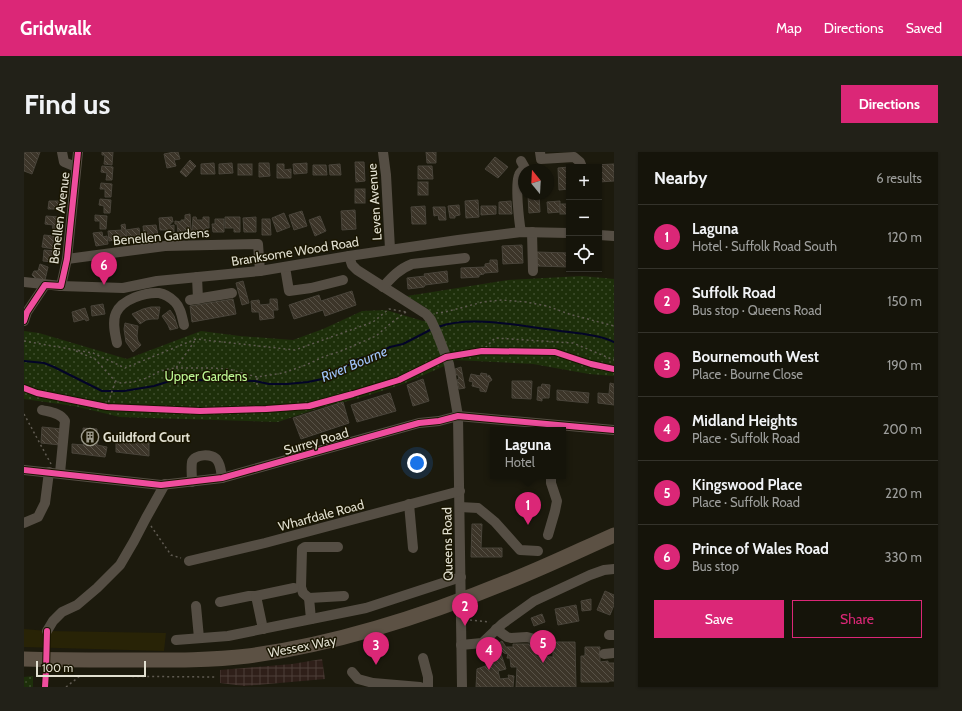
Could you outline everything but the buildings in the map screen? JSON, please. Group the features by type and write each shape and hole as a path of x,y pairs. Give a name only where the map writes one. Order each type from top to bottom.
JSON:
{"highway":[{"name":"Wessex Way","path":"24,659 162,660 230,658 297,648 356,634 412,618 481,593 614,535"},
{"name":"Wessex Way","path":"566,557 582,554 614,544"}],"street":[{"path":"62,152 64,162 76,166"},
{"name":"Benellen Avenue","path":"61,286 67,259 78,152"},
{"name":"Leven Avenue","path":"383,152 386,175 390,249"},
{"path":"540,152 541,158 574,158 581,164"},
{"path":"518,176 518,196"},
{"path":"518,200 521,232"},
{"name":"Branksome Wood Road","path":"24,282 61,286 123,288 157,281 260,271 390,249 521,232 566,233"},
{"path":"532,232 534,270"},
{"path":"602,235 614,236"},
{"name":"Benellen Gardens","path":"67,259 165,246 262,244 260,271"},
{"name":"Queens Road","path":"349,256 352,265 356,270 426,314 431,320 435,329 448,364 458,416 462,687"},
{"path":"383,287 396,273 412,264 450,263 465,258"},
{"path":"285,267 289,292 343,280"},
{"path":"197,277 194,299 232,293"},
{"path":"157,281 159,293"},
{"path":"25,316 45,285"},
{"path":"123,288 133,298"},
{"path":"117,343 114,324 116,312 119,307 141,295 159,293 166,295 180,308 184,325"},
{"path":"24,523 38,517 45,503 55,473 65,421 64,418 57,414 42,410"},
{"name":"Surrey Road","path":"24,470 161,485 222,478 419,423 458,416 552,427"},
{"name":"Queens Road","path":"439,420 448,423 454,428 458,449"},
{"name":"Surrey Road","path":"566,428 614,430"},
{"path":"192,482 192,462 198,457 209,455 217,459 222,478"},
{"path":"548,535 557,502 551,479"},
{"path":"47,631 53,621 62,612 77,605 120,565 165,484"},
{"name":"Wharfdale Road","path":"189,561 265,543 460,491"},
{"path":"409,504 413,548"},
{"path":"460,507 478,508 495,522 520,550 538,551"},
{"path":"338,547 305,547 302,549 301,587 303,593 309,598 344,596"},
{"path":"461,646 482,643 499,626 540,597 590,575 604,570 614,569"},
{"path":"176,640 228,636 366,608 461,577"},
{"path":"220,602 294,588"},
{"path":"256,596 263,629"},
{"path":"309,598 311,619"},
{"path":"196,606 199,638"},
{"path":"499,626 507,637 549,639"},
{"path":"423,658 428,677 428,687"},
{"path":"352,672 358,679 386,686 420,687"}],"path":[{"path":"426,314 445,312 484,302 502,300 547,306 569,314 614,326"},
{"path":"24,341 74,349 93,353 125,368 196,339 295,350 373,322 389,309 407,312 376,336 323,357 306,366 283,373 257,378 228,369 176,368 158,372 148,378 133,382 121,383 115,381 95,359 74,349"},
{"path":"482,351 495,338 573,343 614,360"},
{"path":"176,368 196,339"},
{"path":"475,352 490,351"},
{"path":"257,378 257,385"},
{"path":"107,407 109,396 115,381"},
{"path":"99,405 115,407"},
{"path":"24,414 55,473"},
{"path":"146,518 172,556 189,561"},
{"path":"460,617 499,626"},
{"path":"66,687 80,676 216,677"}],"shaded area":[{"path":"24,629 47,631 166,633 164,651 24,647"},
{"path":"322,659 325,679 244,686 220,683 220,670 292,664"}],"green space":[{"name":"Upper Gardens","path":"582,276 614,279 614,376 589,374 533,364 455,360 403,384 360,398 319,408 278,422 120,417 74,406 24,399 24,331 39,333 127,359 201,331 293,340 323,329 362,311 386,310 423,321 430,320 428,309 407,296 508,280"},
{"path":"33,676 33,687 24,687 24,677"}],"waterway":[{"name":"River Bourne","path":"438,327 465,322 496,322 585,334 614,342"},
{"name":"River Bourne","path":"24,361 44,363 102,391 124,391 154,386 173,380 255,381 269,384 287,384 327,378 356,360 373,356 390,347 403,344 432,329"}],"cycle path":[{"path":"24,321 27,312 45,285 61,286 67,259 78,152"},
{"path":"24,388 37,393 107,407 200,411 266,409 309,406 399,380 446,357 482,351 555,352 591,364 614,369"},
{"path":"24,470 161,485 222,478 419,423 439,421 458,416 614,430"},
{"path":"45,687 47,631"}],"place":[{"name":"Prince of Wales Road","path":"104,285"},
{"name":"Guildford Court","path":"90,437"},
{"name":"Laguna","path":"528,525"},
{"name":"Suffolk Road","path":"465,626"},
{"name":"Kingswood Place","path":"543,663"},
{"name":"Bournemouth West","path":"376,665"},
{"name":"Midland Heights","path":"489,670"}]}
